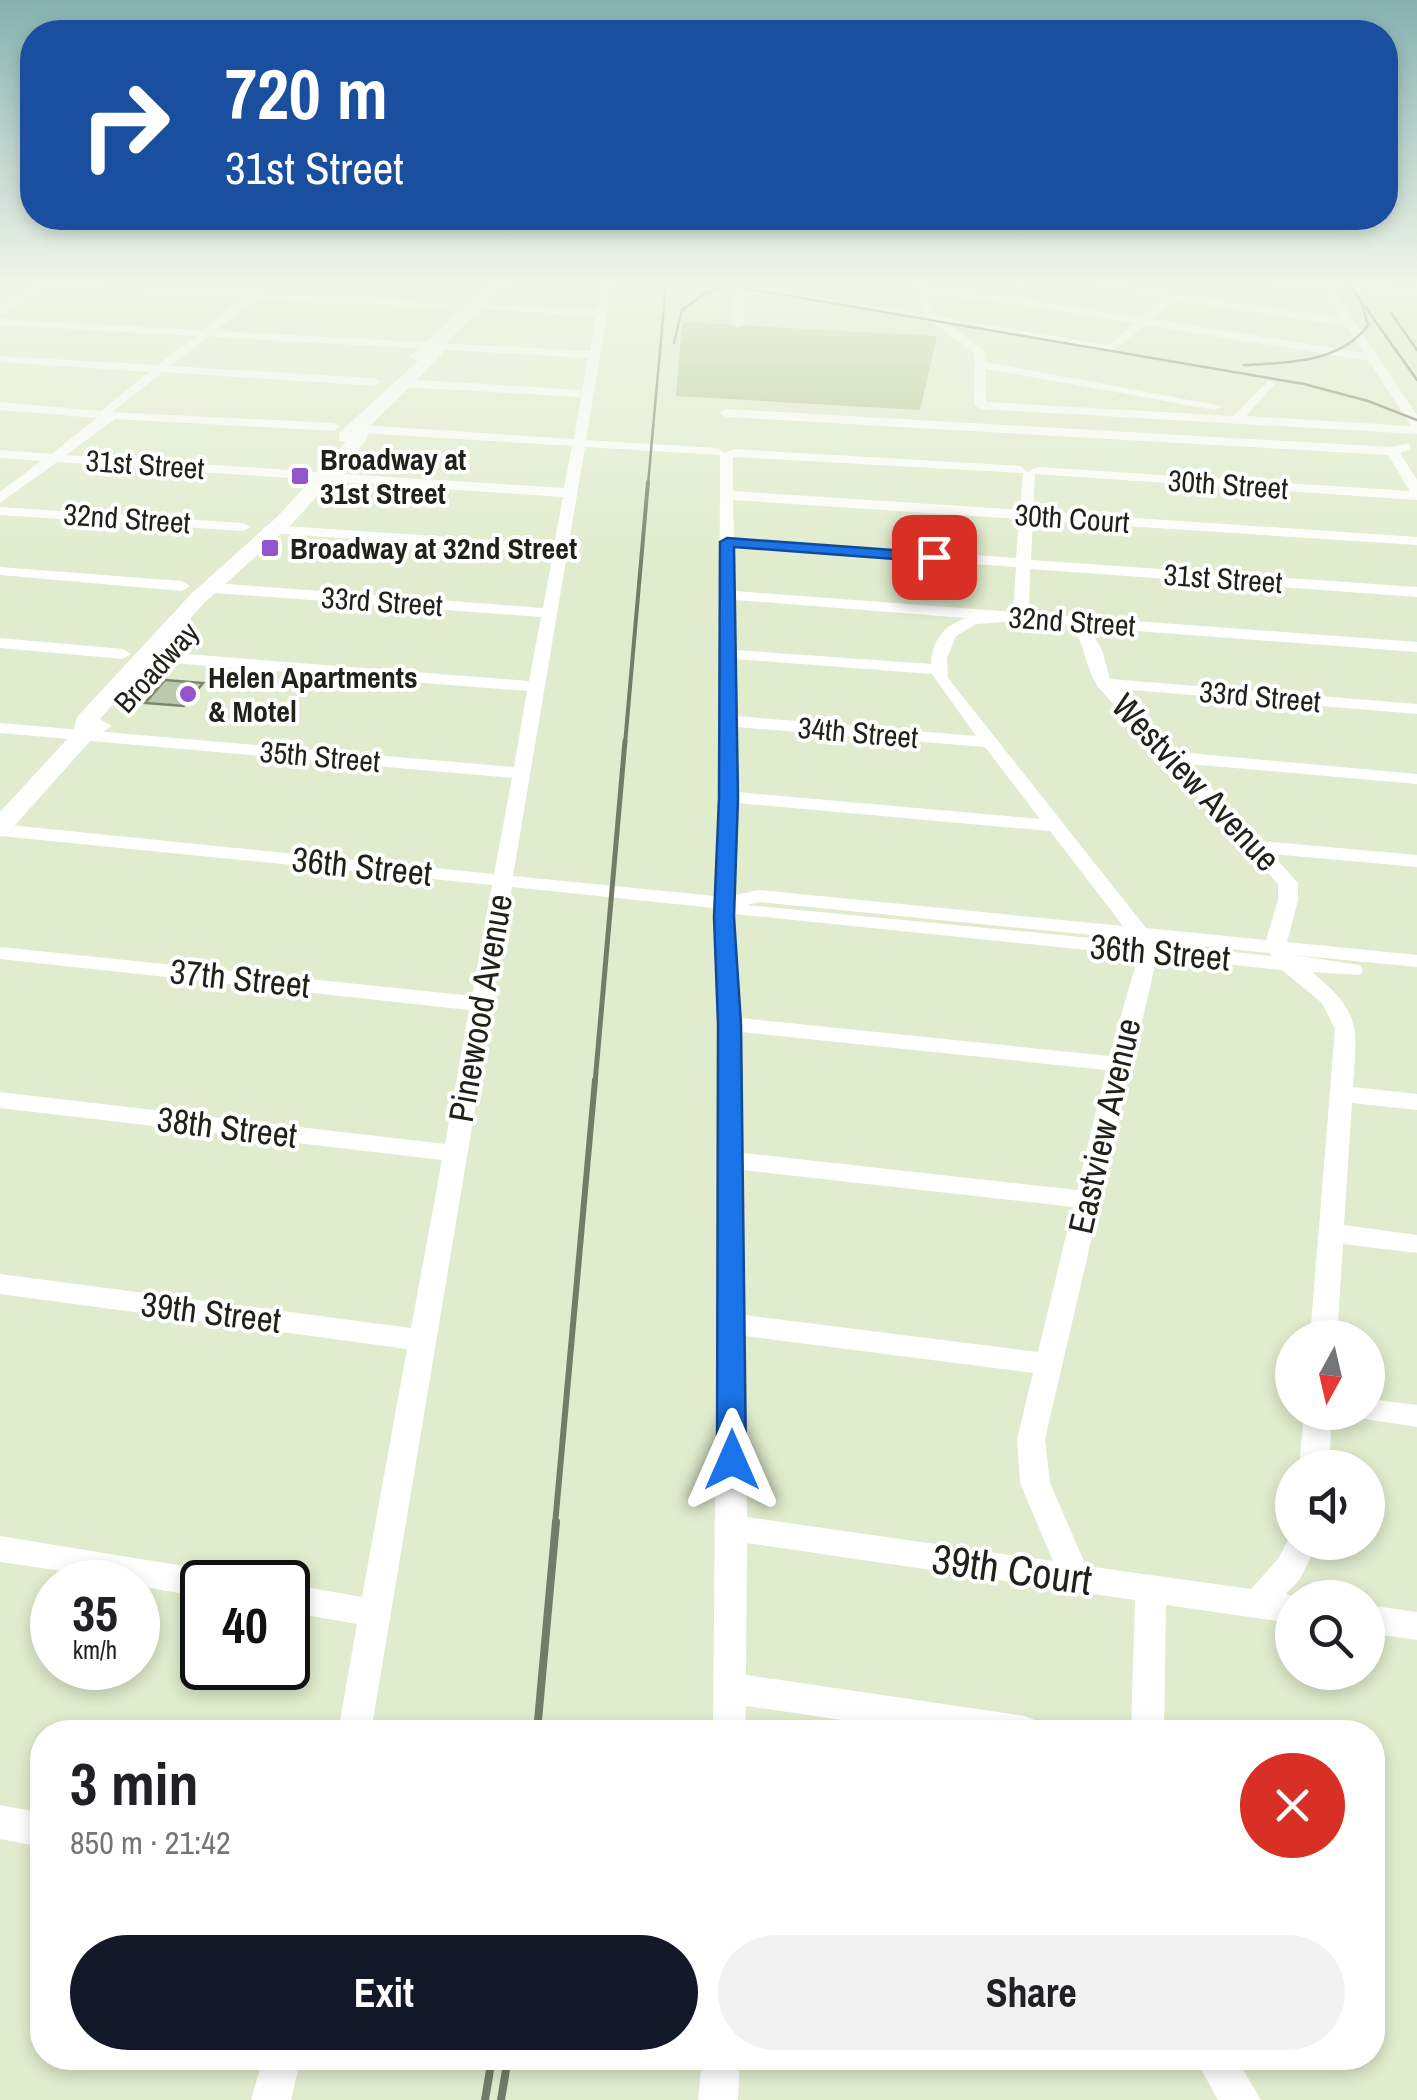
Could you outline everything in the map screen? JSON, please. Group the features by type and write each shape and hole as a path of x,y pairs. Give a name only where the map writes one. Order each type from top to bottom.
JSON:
{"main road":[{"name":"Broadway","path":"0,829 83,736 106,723 144,656 216,599 215,588 270,529 285,520 308,475 360,437 360,429 401,383"}],"street":[{"path":"2,507 52,458 146,382"},
{"name":"Pinewood Avenue","path":"356,1720 590,382"},
{"path":"978,428 981,382"},
{"path":"1070,382 1240,415"},
{"path":"1388,382 1417,427"},
{"path":"401,383 588,394"},
{"path":"1240,415 1269,384"},
{"path":"0,406 334,427"},
{"path":"730,1720 726,406 978,428 1392,450 1417,439"},
{"path":"980,408 1240,415 1417,427"},
{"name":"30th Street","path":"360,429 1417,493"},
{"path":"1031,431 1021,618 979,618 954,628 942,642 939,670 944,686 1144,942"},
{"path":"1392,450 1417,493"},
{"name":"31st Street","path":"0,454 571,492"},
{"name":"30th Court","path":"727,495 1417,541"},
{"name":"32nd Street","path":"2,507 244,527"},
{"path":"270,529 561,549"},
{"name":"31st Street","path":"727,542 1417,592"},
{"path":"0,572 182,586"},
{"name":"33rd Street","path":"215,588 550,613"},
{"name":"32nd Street","path":"727,595 1417,647"},
{"name":"Westview Avenue","path":"1092,623 1084,633 1104,683 1288,883 1291,896 1280,945"},
{"path":"0,644 536,688"},
{"path":"728,654 939,670"},
{"name":"33rd Street","path":"1104,683 1417,709"},
{"name":"34th Street","path":"728,721 989,742"},
{"name":"35th Street","path":"0,728 521,774"},
{"path":"1175,757 1417,779"},
{"path":"728,798 1056,826"},
{"name":"36th Street","path":"0,829 725,902 759,896 1086,928 1144,942"},
{"path":"1258,847 1417,860"},
{"name":"36th Street","path":"725,902 745,911 1214,948 1280,945 1417,962"},
{"path":"1086,928 1106,922 1115,906"},
{"name":"Eastview Avenue","path":"1076,1579 1032,1469 1032,1439 1119,1064 1149,962 1144,942"},
{"path":"1141,981 1214,948 1280,945 1337,1006 1346,1028 1344,1094 1325,1320"},
{"name":"36th Street","path":"1280,945 1348,970 1417,977"},
{"name":"37th Street","path":"0,953 481,1004"},
{"path":"1324,992 1330,980 1348,970"},
{"path":"730,1024 1119,1064"},
{"path":"1344,1094 1417,1102"},
{"name":"38th Street","path":"0,1100 454,1153"},
{"path":"730,1160 1087,1200"},
{"path":"1331,1233 1417,1244"},
{"name":"39th Street","path":"0,1284 422,1340"},
{"path":"731,1324 1049,1364"},
{"path":"1385,1412 1417,1416"},
{"name":"39th Court","path":"732,1528 1275,1607"},
{"path":"0,1549 180,1580"},
{"path":"1257,1604 1293,1560"},
{"path":"1148,1720 1151,1590"},
{"path":"310,1602 374,1613"},
{"path":"1385,1621 1417,1626"},
{"path":"730,1688 945,1720"},
{"path":"0,1822 30,1828"},
{"path":"271,2100 279,2070"},
{"path":"718,2100 720,2070"},
{"path":"1222,2070 1242,2100"}],"green space":[{"path":"677,382 926,382 920,410 676,396"}],"building":[{"name":"Helen Apartments & Motel","path":"165,680 203,683 184,706 145,703"}],"railway":[{"path":"648,484 657,382"},
{"path":"1292,382 1368,401 1417,420"},
{"path":"625,744 648,482"},
{"path":"595,1083 625,741"},
{"path":"555,1525 595,1080"},
{"path":"538,1720 556,1522"},
{"path":"485,2100 490,2070"},
{"path":"501,2100 506,2070"}],"place":[{"name":"Broadway at 31st Street","path":"300,476"},
{"name":"Broadway at 32nd Street","path":"270,548"},
{"name":"Helen Apartments & Motel","path":"188,694"}],"route":[{"path":"732,1460 730,1024 724,917 728,798 727,542 934,557"}]}
